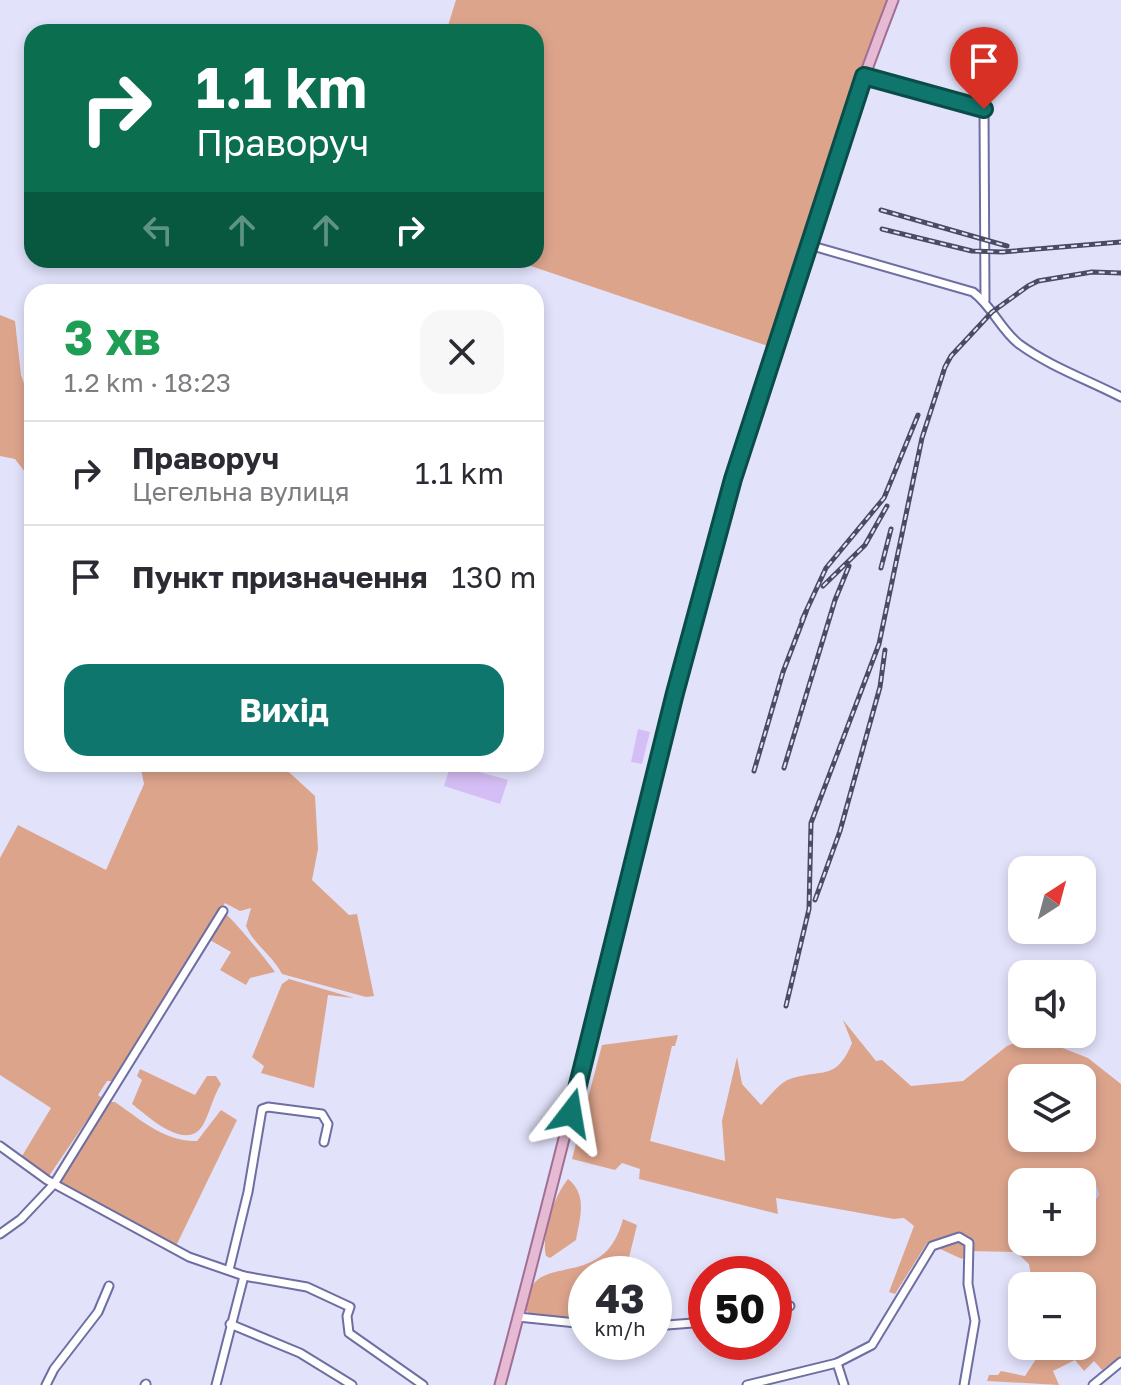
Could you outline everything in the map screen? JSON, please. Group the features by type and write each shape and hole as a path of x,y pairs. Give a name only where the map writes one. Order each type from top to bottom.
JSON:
{"main road":[{"path":"500,1385 675,693 733,479 864,76 893,0"}],"street":[{"path":"864,76 984,109 985,300"},
{"path":"809,245 958,286 985,300 1000,324 1020,344 1121,397"},
{"path":"0,1234 21,1219 54,1184 223,911"},
{"path":"229,1270 248,1192 262,1109 268,1107 322,1114 328,1124 324,1142"},
{"path":"0,1146 54,1184 189,1257 244,1276 307,1287 350,1307 347,1316 349,1333 423,1385"},
{"path":"747,1385 837,1363 872,1345 932,1246 959,1237 968,1241 968,1284 975,1321 964,1385"},
{"path":"216,1385 244,1276"},
{"path":"46,1385 54,1369 98,1312 109,1286"},
{"path":"518,1317 568,1322"},
{"path":"230,1324 300,1353 352,1385"},
{"path":"1093,1385 1121,1362"},
{"path":"837,1363 844,1385"}],"shaded area":[{"path":"456,0 892,0 774,348 537,268 544,268 544,24 448,24"},
{"path":"0,315 15,321 24,383 24,471 15,459 0,456"},
{"path":"142,772 289,772 315,796 318,849 312,880 349,915 357,914 374,996 366,997 282,974 246,926 251,908 240,911 225,903 114,1081 107,1081 98,1095 102,1098 49,1176 22,1156 51,1108 0,1075 0,858 18,825 106,870 144,784"},
{"path":"225,914 275,972 250,978 246,985 220,970 231,952 208,939"},
{"path":"289,979 354,998 328,995 314,1088 261,1073 264,1066 252,1057 282,984"},
{"path":"843,1020 876,1061 882,1060 911,1086 963,1081 1008,1046 1063,1048 1096,1064 1008,1064 1008,1152 1096,1152 1096,1064 1121,1084 1121,1356 1102,1370 1094,1361 1084,1371 1075,1360 1096,1360 1096,1272 1030,1272 1029,1264 1020,1256 1096,1256 1096,1168 1008,1168 1008,1252 968,1251 962,1259 927,1243 895,1294 889,1292 914,1226 904,1218 894,1219 776,1198 778,1214 639,1179 640,1169 622,1163 615,1170 572,1159 602,1045 678,1035 675,1046 672,1046 650,1141 725,1161 722,1121 737,1057 742,1084 761,1105 786,1081 834,1069 852,1043"},
{"path":"140,1069 195,1095 207,1076 216,1076 221,1084 203,1125 196,1133 177,1134 167,1130 132,1104 142,1080 137,1076"},
{"path":"110,1102 115,1102 163,1134 185,1140 197,1141 221,1110 237,1120 175,1248 60,1183"},
{"path":"568,1179 580,1200 576,1240 550,1258 546,1256 545,1247 547,1226"},
{"path":"623,1219 637,1225 629,1256 600,1256 615,1240"},
{"path":"568,1269 568,1318 533,1316 525,1310 532,1286 551,1273"},
{"path":"1035,1360 1075,1360 1053,1371 1059,1385 987,1381 989,1375 998,1375 1001,1371 1025,1376"}],"building":[{"path":"638,729 650,732 642,764 631,762"},
{"path":"448,772 480,772 508,780 500,804 444,786"}],"railway":[{"path":"881,210 1007,246"},
{"path":"882,229 972,251 1002,252 1121,242"},
{"path":"786,1006 809,909 811,823 879,644 922,438 945,367 951,356 992,312 1028,286 1038,281 1092,272 1121,273"},
{"path":"802,620 826,568 884,498 918,415"},
{"path":"823,586 865,545 887,506"},
{"path":"881,568 891,529"},
{"path":"784,768 835,600 849,566"},
{"path":"754,771 783,672 806,612"},
{"path":"815,900 840,831 880,687 885,650"}],"route":[{"path":"571,1113 675,693 733,479 864,76 984,109"}]}
